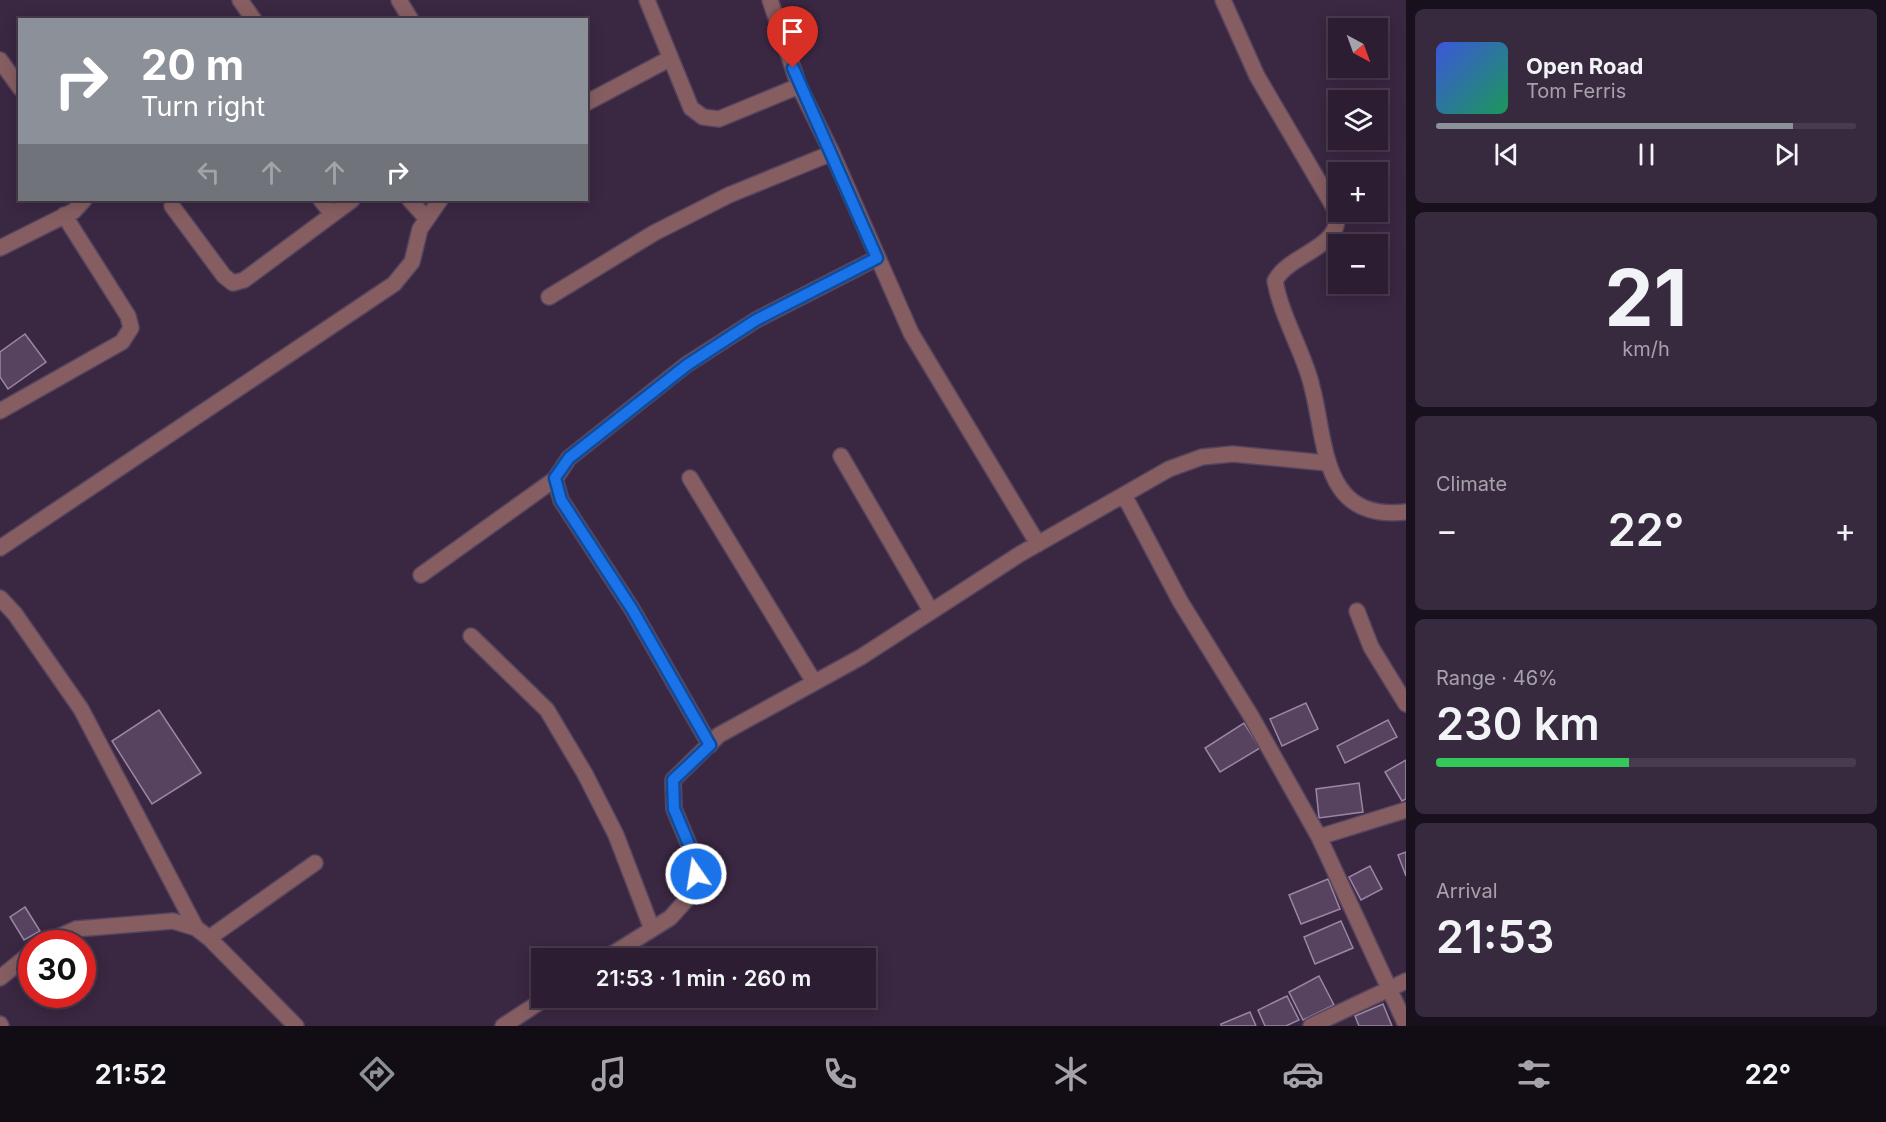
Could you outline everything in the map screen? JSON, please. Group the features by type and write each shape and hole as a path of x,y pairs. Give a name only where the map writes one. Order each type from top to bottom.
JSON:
{"street":[{"path":"240,0 253,18"},
{"path":"399,0 410,18"},
{"path":"647,0 669,59 691,108 704,117 719,119 799,86"},
{"path":"770,0 799,86 910,333 1038,544"},
{"path":"1223,0 1257,76 1336,211 1338,222 1335,233 1328,240 1289,263 1280,271 1275,281 1313,390 1327,463 1334,482 1350,500 1368,510 1388,514 1406,512"},
{"path":"588,102 669,59"},
{"path":"0,60 18,85"},
{"path":"549,297 654,233 729,195 831,153"},
{"path":"0,248 64,215 83,201"},
{"path":"322,201 332,214"},
{"path":"172,206 224,276 233,283 244,280 351,201"},
{"path":"411,201 427,219"},
{"path":"0,548 394,284 412,262 420,229 439,201"},
{"path":"0,411 122,342 131,328 128,316 64,215"},
{"path":"421,575 555,478 569,458 687,365 756,320 877,258"},
{"path":"621,948 670,918 697,888 695,859 674,809 673,780 719,735 861,657 1038,544 1169,469 1202,458 1233,454 1327,463"},
{"path":"841,456 931,611"},
{"path":"555,478 561,500 632,609 710,745"},
{"path":"690,478 814,682"},
{"path":"1124,495 1180,601 1251,716 1319,837 1406,1025"},
{"path":"0,598 15,614 81,709 196,928"},
{"path":"1357,610 1371,647 1406,704"},
{"path":"471,636 547,710 585,774 616,835 652,928"},
{"path":"1319,837 1406,810"},
{"path":"209,938 315,863"},
{"path":"74,930 106,924 173,921 196,928 209,938 297,1026"},
{"path":"0,978 18,963"},
{"path":"1311,1026 1406,981"},
{"path":"503,1026 531,1008"}],"building":[{"path":"25,334 46,362 8,389 0,377 0,352"},
{"path":"1306,703 1318,729 1282,746 1270,719"},
{"path":"159,710 201,773 152,804 112,741"},
{"path":"1388,720 1397,737 1345,763 1337,746"},
{"path":"1244,723 1260,748 1220,772 1205,748"},
{"path":"1406,760 1406,799 1402,801 1385,772"},
{"path":"1359,783 1363,812 1319,818 1316,789"},
{"path":"1406,852 1406,876 1398,855"},
{"path":"1370,866 1382,889 1361,900 1349,877"},
{"path":"1328,879 1340,909 1301,924 1289,895"},
{"path":"25,907 39,930 18,930 10,917"},
{"path":"1341,921 1353,948 1315,964 1304,937"},
{"path":"1319,976 1334,1005 1303,1020 1289,992"},
{"path":"1287,996 1299,1020 1286,1026 1265,1026 1258,1010"},
{"path":"1383,1004 1392,1026 1359,1026 1355,1016"},
{"path":"1250,1012 1256,1026 1221,1026 1221,1024"}],"route":[{"path":"696,874 695,859 674,809 673,780 710,745 632,609 561,500 555,478 569,458 687,365 756,320 877,258 793,68"}]}
